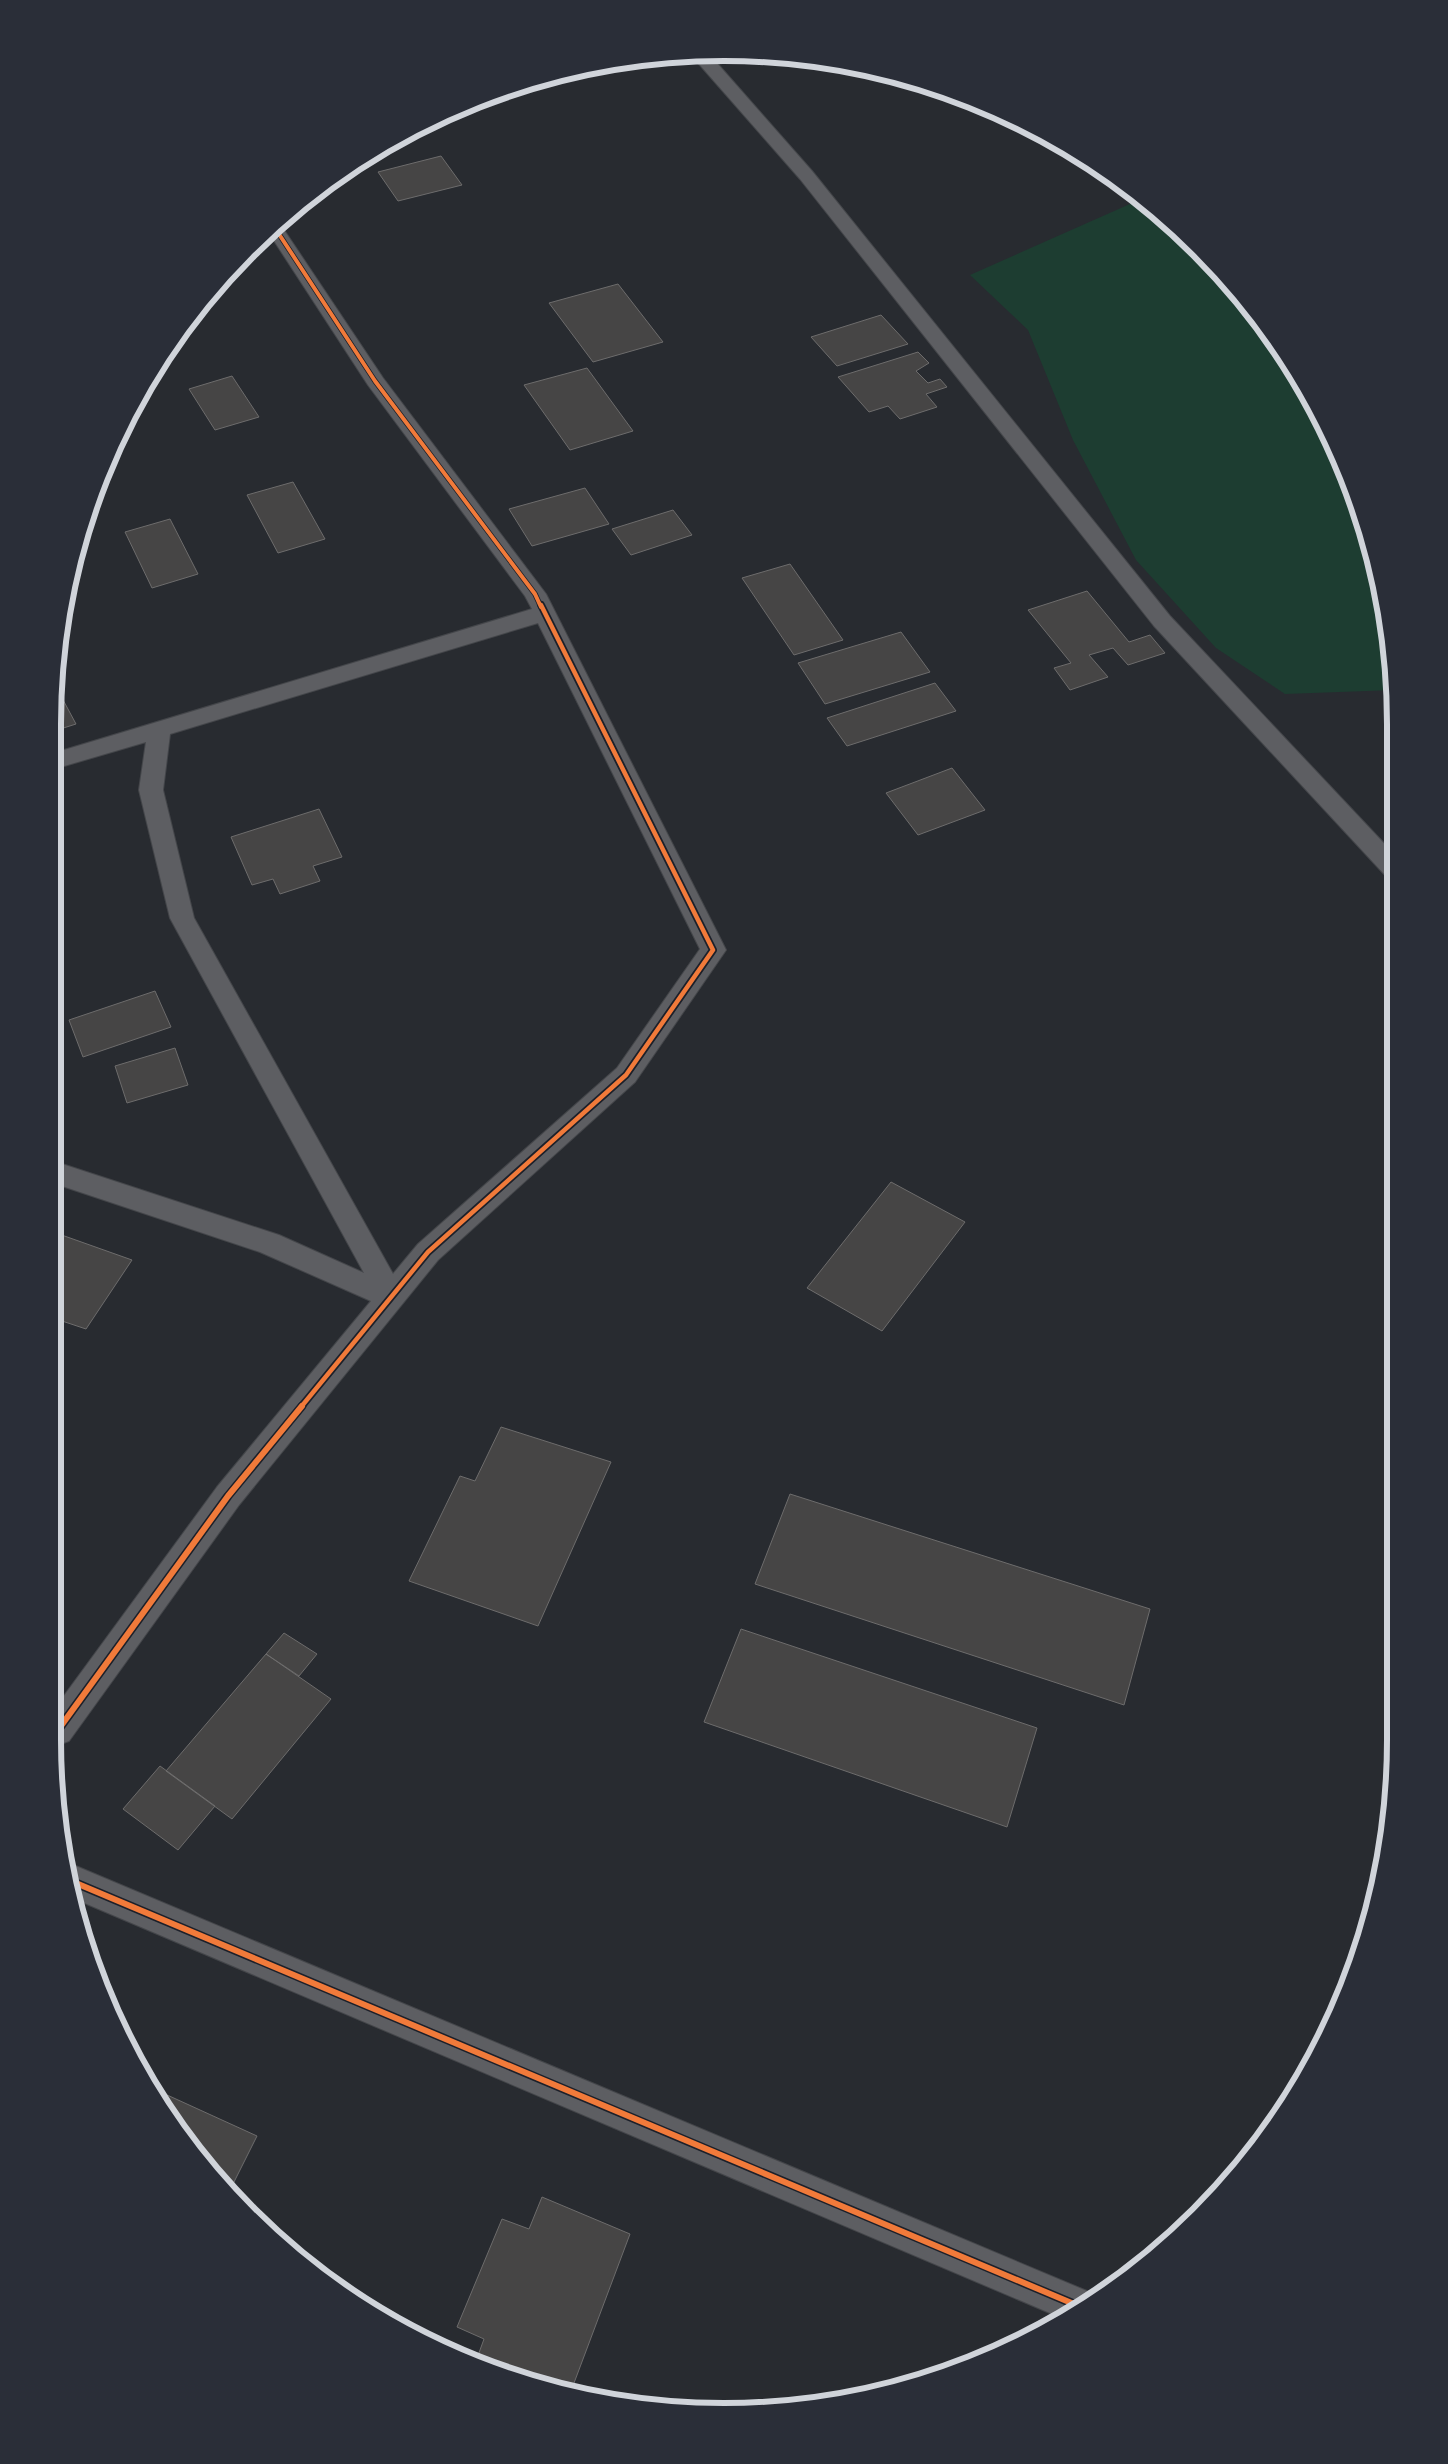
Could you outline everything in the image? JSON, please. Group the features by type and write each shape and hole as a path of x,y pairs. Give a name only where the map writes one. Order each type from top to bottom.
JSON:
{"street":[{"path":"706,62 750,109 806,175 1162,622 1387,862"},
{"path":"61,1726 228,1496 428,1252 626,1075 713,950 535,594 375,381 279,234"},
{"path":"61,759 545,614"},
{"path":"159,729 151,790 182,918 273,1079 392,1298"},
{"path":"61,1176 269,1244 392,1298"},
{"path":"77,1883 1072,2303"}],"green space":[{"path":"1133,203 1193,255 1250,321 1275,356 1298,393 1336,470 1352,511 1374,595 1381,637 1385,690 1285,694 1216,648 1136,560 1073,440 1028,330 970,275"}],"building":[{"path":"441,156 462,185 398,201 378,172"},
{"path":"618,284 663,342 593,362 549,303"},
{"path":"881,315 908,344 837,366 811,337"},
{"path":"918,352 929,363 916,371 928,383 940,379 947,387 926,394 937,407 900,419 888,406 869,412 838,377"},
{"path":"587,368 633,431 570,450 524,385"},
{"path":"232,376 259,417 215,430 189,389"},
{"path":"293,482 325,539 278,553 247,495"},
{"path":"585,488 609,524 532,546 509,509"},
{"path":"673,510 692,535 631,555 612,529"},
{"path":"170,519 198,574 152,588 125,532"},
{"path":"790,564 843,640 794,655 742,578"},
{"path":"1087,591 1129,642 1150,635 1165,653 1128,665 1113,648 1089,655 1108,677 1070,690 1054,668 1071,663 1028,610"},
{"path":"901,632 930,672 825,704 798,663"},
{"path":"935,683 956,711 847,746 827,718"},
{"path":"62,698 76,724 61,729"},
{"path":"952,768 985,810 918,835 886,793"},
{"path":"319,809 342,857 313,866 320,881 280,894 273,879 252,885 231,837"},
{"path":"155,991 171,1027 83,1057 69,1020"},
{"path":"175,1048 188,1085 127,1103 115,1066"},
{"path":"891,1182 965,1222 882,1331 807,1288"},
{"path":"61,1235 132,1260 86,1329 61,1321"},
{"path":"501,1427 611,1462 538,1626 409,1581 460,1476 475,1481"},
{"path":"790,1494 1150,1609 1124,1705 755,1584"},
{"path":"741,1629 1037,1728 1007,1827 704,1722"},
{"path":"284,1633 317,1654 299,1676 266,1654"},
{"path":"266,1654 331,1699 232,1819 166,1771"},
{"path":"160,1766 215,1806 178,1850 123,1809"},
{"path":"164,2094 257,2136 233,2184 198,2143"},
{"path":"542,2197 630,2234 573,2385 511,2368 478,2355 484,2339 457,2327 502,2219 529,2229"}],"cycle path":[{"path":"61,1726 228,1496 428,1252 626,1075 713,950 535,594 375,381 279,234"},
{"path":"77,1884 1072,2303"}]}
